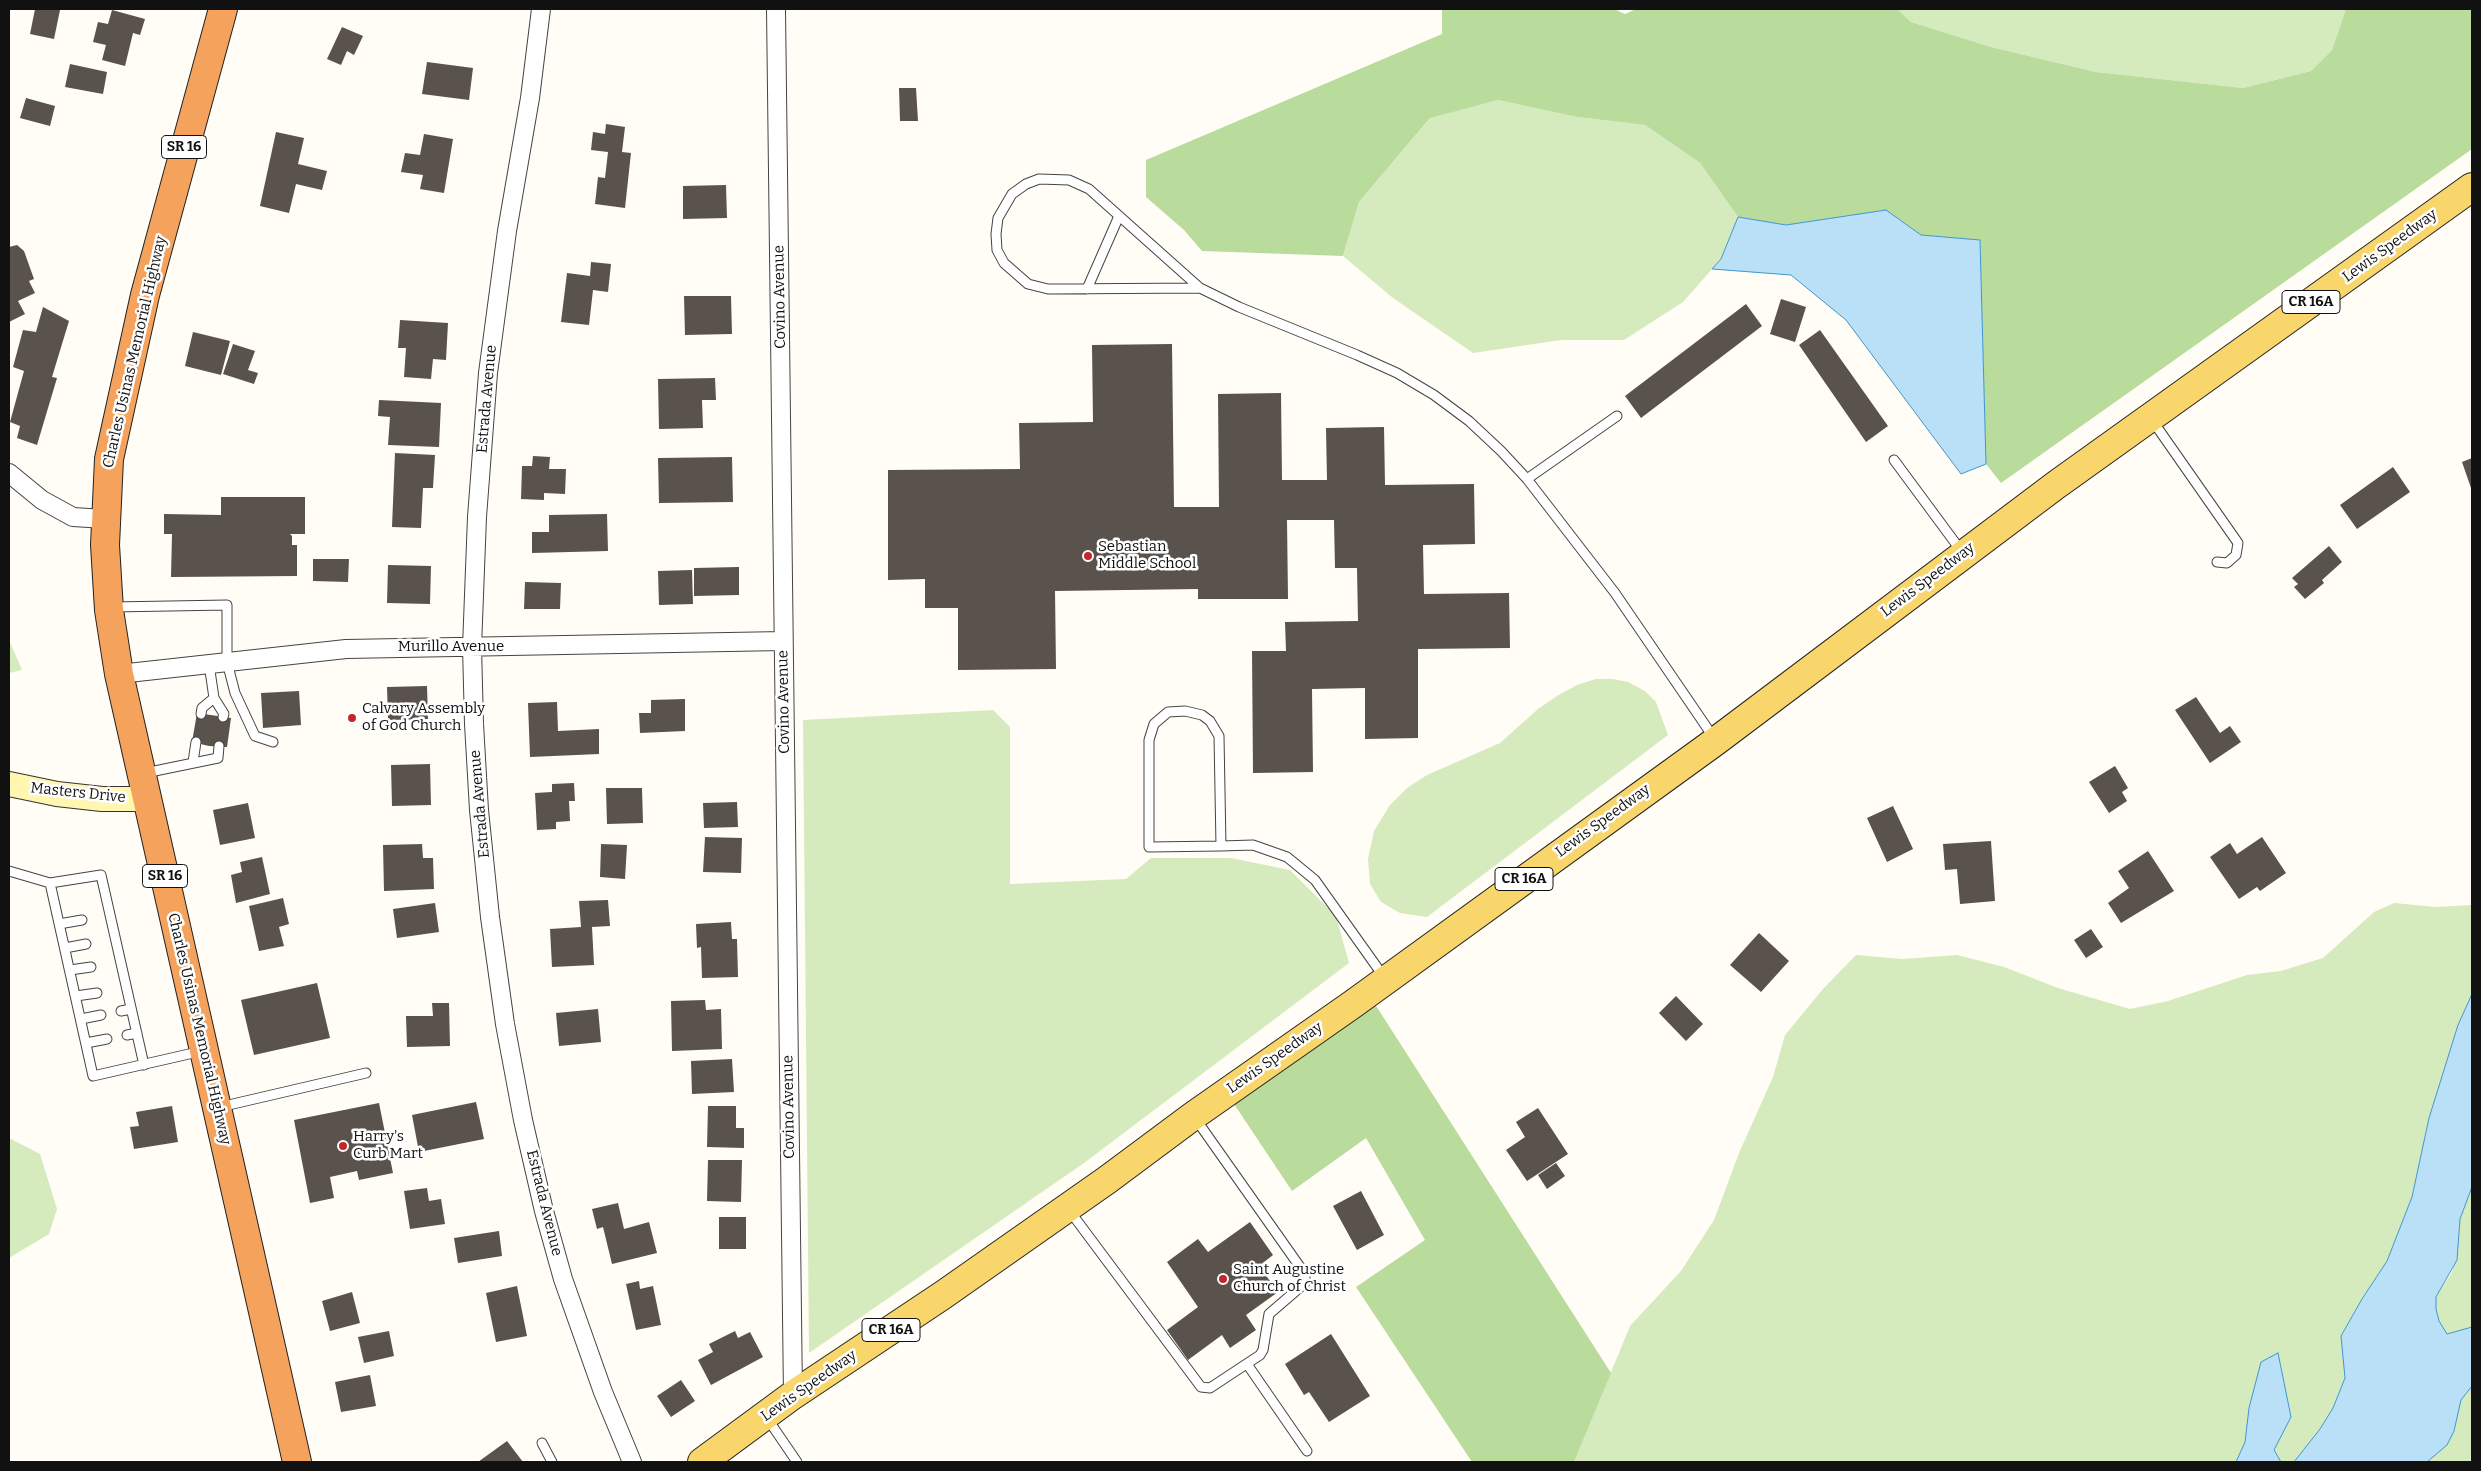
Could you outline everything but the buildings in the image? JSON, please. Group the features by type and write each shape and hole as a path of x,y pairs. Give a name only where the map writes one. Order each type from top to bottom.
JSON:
{"highway":[{"name":"Charles Usinas Memorial Highway","path":"223,9 145,295 109,459 105,519 109,607 119,674 297,1462"}],"main road":[{"name":"Lewis Speedway","path":"702,1462 793,1395 1068,1208 1193,1116 1386,979 1716,741 1964,554 2472,187"}],"street":[{"name":"Estrada Avenue","path":"541,9 530,98 507,231 488,373 477,517 472,648 479,810 490,917 505,1024 521,1110 544,1211 564,1279 604,1392 632,1462"},
{"name":"Covino Avenue","path":"776,9 793,1395"},
{"path":"9,473 42,500 73,517 105,519"},
{"name":"Murillo Avenue","path":"119,674 346,649 784,641"},
{"name":"Masters Drive","path":"9,784 66,795 102,798 145,787"}],"lane":[{"path":"1200,288 1048,289 1028,284 1004,263 998,250 996,234 1003,207 1012,194 1026,184 1039,179 1070,180 1089,188 1200,288 1239,307 1357,354 1397,373 1434,395 1469,421 1527,479 1616,593 1716,741"},
{"path":"1087,289 1119,216"},
{"path":"1527,479 1617,416"},
{"path":"2151,418 2238,543 2236,555 2226,564 2217,562"},
{"path":"1894,460 1964,554"},
{"path":"109,607 227,605 214,698 224,714 223,717"},
{"path":"218,663 236,693 255,736 274,742"},
{"path":"201,714 202,708 214,698"},
{"path":"1221,846 1219,736 1210,721 1202,715 1185,711 1168,712 1154,724 1149,740 1149,847 1221,846 1253,845 1287,857 1302,867 1315,880 1386,979"},
{"path":"192,762 196,742"},
{"path":"145,787 192,762 218,758 219,746"},
{"path":"9,871 50,883 101,875 144,1065"},
{"path":"50,883 94,1076 204,1050"},
{"path":"99,916 110,914"},
{"path":"59,924 82,920"},
{"path":"105,939 115,937"},
{"path":"65,948 86,944"},
{"path":"109,963 120,960"},
{"path":"70,970 91,966"},
{"path":"116,989 126,987"},
{"path":"76,996 97,993"},
{"path":"121,1012 131,1009"},
{"path":"81,1019 101,1016"},
{"path":"127,1035 137,1033"},
{"path":"86,1042 107,1039"},
{"path":"217,1108 366,1073"},
{"path":"1068,1208 1201,1387 1210,1388 1247,1364 1263,1350 1269,1314 1305,1283 1305,1274 1193,1116"},
{"path":"1247,1364 1307,1451"},
{"path":"765,1416 797,1462"},
{"path":"542,1443 552,1462"}],"green space":[{"path":"1442,9 1614,9 1625,14 1636,9 1897,9 1911,22 1991,47 2096,72 2243,88 2311,71 2332,50 2346,9 2472,9 2472,149 2001,483 1986,464 1980,240 1921,235 1886,210 1786,225 1738,217 1700,163 1645,125 1577,117 1498,100 1430,118 1359,202 1343,256 1202,251 1184,230 1146,197 1146,160 1442,34"},
{"path":"1897,9 2346,9 2332,50 2311,71 2243,88 2096,72 1991,47 1911,22"},
{"path":"1498,100 1577,117 1645,125 1700,163 1738,217 1721,259 1683,302 1624,340 1561,340 1473,353 1393,298 1343,256 1359,202 1431,117"},
{"path":"9,640 22,670 9,673"},
{"path":"1596,679 1613,679 1628,682 1645,691 1656,702 1668,735 1427,917 1400,913 1381,902 1370,884 1368,859 1374,831 1390,805 1407,788 1427,775 1500,743 1538,709 1557,696 1577,685"},
{"path":"993,710 1010,727 1010,884 1126,879 1151,858 1231,858 1290,870 1336,916 1349,963 1084,1163 809,1353 803,720"},
{"path":"2394,903 2436,907 2472,905 2472,994 2458,1025 2429,1118 2412,1197 2387,1261 2341,1336 2345,1378 2333,1408 2320,1429 2294,1462 2281,1462 2274,1450 2291,1417 2278,1353 2249,1408 2245,1442 2236,1462 1574,1462 1630,1326 1681,1271 1714,1220 1739,1153 1773,1077 1785,1035 1823,989 1856,955 1903,959 1957,955 2004,967 2058,988 2130,1009 2168,1001 2247,975 2281,971 2323,958 2374,912"},
{"path":"1373,1001 1611,1373 1574,1462 1472,1462 1356,1287 1425,1240 1366,1138 1292,1191 1232,1101"},
{"path":"9,1138 40,1154 57,1209 49,1234 9,1258"},
{"path":"2472,1187 2472,1327 2447,1334 2439,1321 2436,1297 2452,1272 2459,1236 2460,1219"},
{"path":"2472,1386 2472,1462 2427,1462 2454,1431 2461,1400"}],"water":[{"path":"1886,210 1921,235 1980,240 1986,464 1961,474 1846,320 1791,275 1712,269 1721,259 1738,217 1786,225"},
{"path":"2472,994 2472,1187 2460,1219 2457,1260 2436,1297 2436,1309 2439,1321 2447,1334 2472,1327 2472,1386 2461,1400 2454,1431 2447,1445 2427,1462 2294,1462 2320,1429 2333,1408 2345,1378 2341,1336 2387,1261 2412,1197 2429,1118 2458,1025"},
{"path":"2278,1353 2291,1417 2274,1450 2281,1462 2236,1462 2245,1442 2249,1408 2261,1362"}],"place":[{"name":"Sebastian Middle School","path":"1088,556"},
{"name":"Calvary Assembly of God Church","path":"352,718"},
{"name":"Harry's Curb Mart","path":"343,1146"},
{"name":"Saint Augustine Church of Christ","path":"1223,1279"}]}
